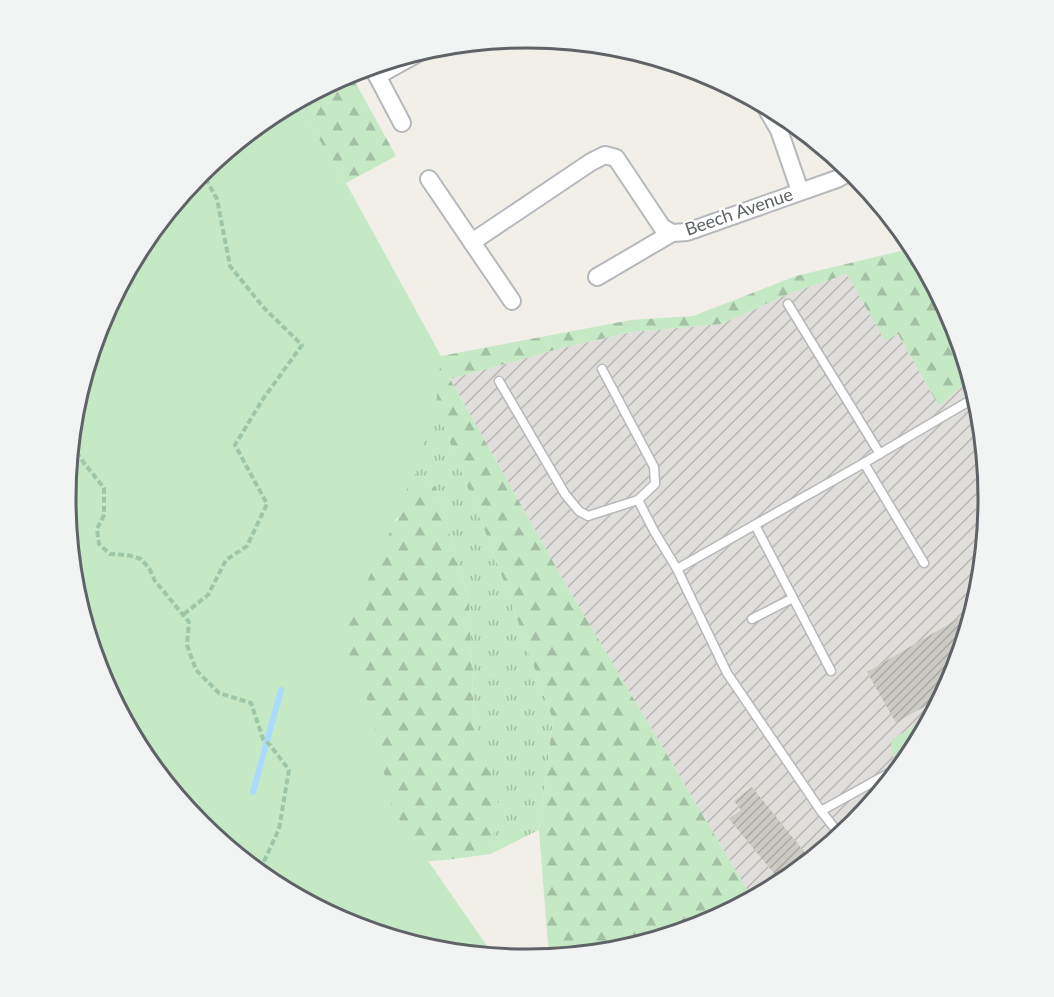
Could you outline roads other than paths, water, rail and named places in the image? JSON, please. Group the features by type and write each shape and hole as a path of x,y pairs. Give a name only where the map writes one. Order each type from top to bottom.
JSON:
{"street":[{"path":"377,74 402,123"},
{"path":"775,122 800,191"},
{"name":"Beech Avenue","path":"472,242 591,162 605,155 616,158 662,227 672,233 687,232 842,176"},
{"path":"429,179 512,301"},
{"path":"597,278 672,233"}],"lane":[{"path":"788,304 880,454"},
{"path":"499,381 565,494 579,511 588,516 638,500 655,484 654,467 602,369"},
{"path":"677,569 967,402"},
{"path":"864,463 924,563"},
{"path":"638,500 677,569 727,673 834,828"},
{"path":"755,525 831,671"},
{"path":"752,619 793,598"},
{"path":"822,811 880,778"}],"waterway":[{"path":"253,792 281,690"}]}
